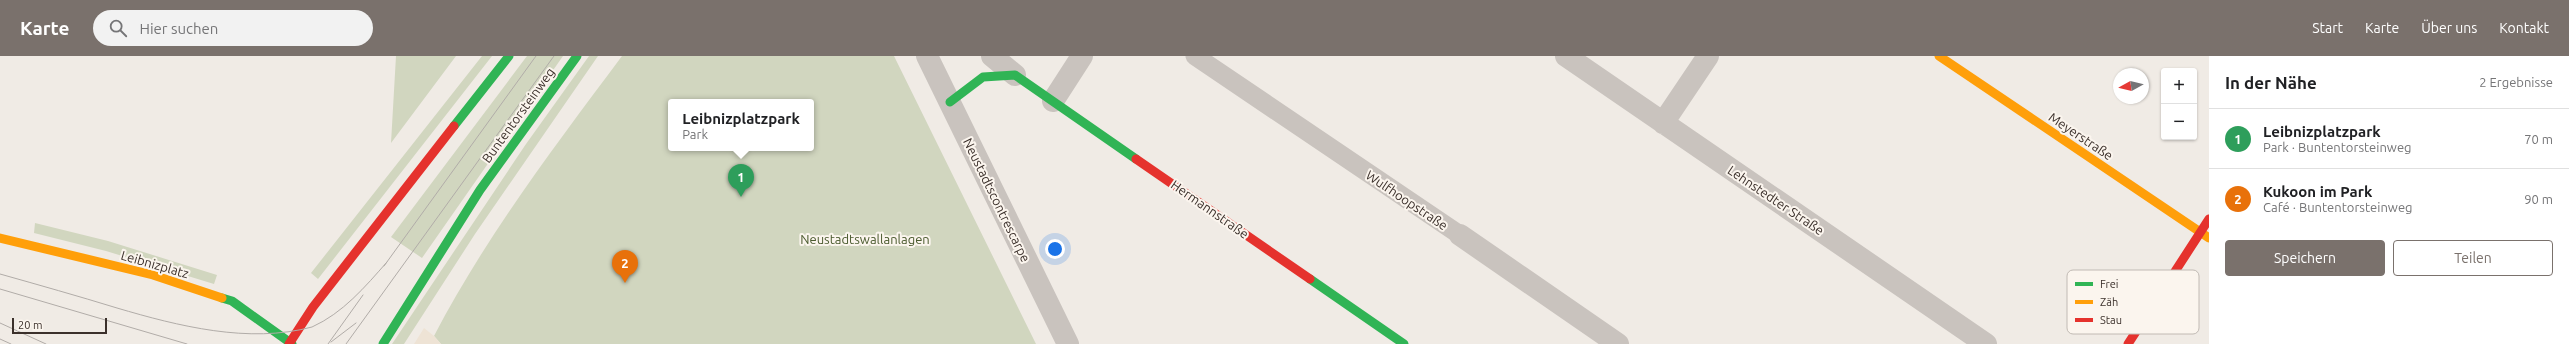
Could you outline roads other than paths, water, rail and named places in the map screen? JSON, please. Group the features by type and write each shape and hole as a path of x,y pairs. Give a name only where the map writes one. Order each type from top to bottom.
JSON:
{"street":[{"name":"Leibnizplatz","path":"0,238 153,275 232,301 290,343 313,306 509,56"},
{"name":"Buntentorsteinweg","path":"383,344 480,190 577,56"},
{"name":"Neustadtscontrescarpe","path":"927,56 1068,344"},
{"name":"Hermannstraße","path":"992,56 1015,75 1404,344"},
{"path":"1053,101 1082,56"},
{"name":"Lehnstedter Straße","path":"1566,56 1986,344"},
{"path":"1663,123 1708,56"},
{"name":"Meyerstraße","path":"1939,56 2209,238"},
{"path":"950,102 983,77 1015,75"},
{"path":"2176,270 2209,219"},
{"name":"Wulfhoopstraße","path":"1460,235 1618,344"},
{"path":"2128,344 2134,334"}],"lane":[{"name":"Wulfhoopstraße","path":"1195,56 1460,235"}],"tram line":[{"path":"384,266 536,56"},
{"path":"346,344 554,56"},
{"path":"0,274 164,321 214,331 264,334 288,332 312,327 323,321 353,299 387,262"},
{"path":"0,289 187,344"},
{"path":"328,344 363,295"},
{"path":"0,323 46,344"},
{"path":"331,342 356,323"},
{"path":"0,339 11,344"}],"place":[{"name":"Leibnizplatzpark","path":"741,197"},
{"name":"Kukoon im Park","path":"625,283"}],"park label":[{"name":"Neustadtswallanlagen","path":"865,239"}]}
